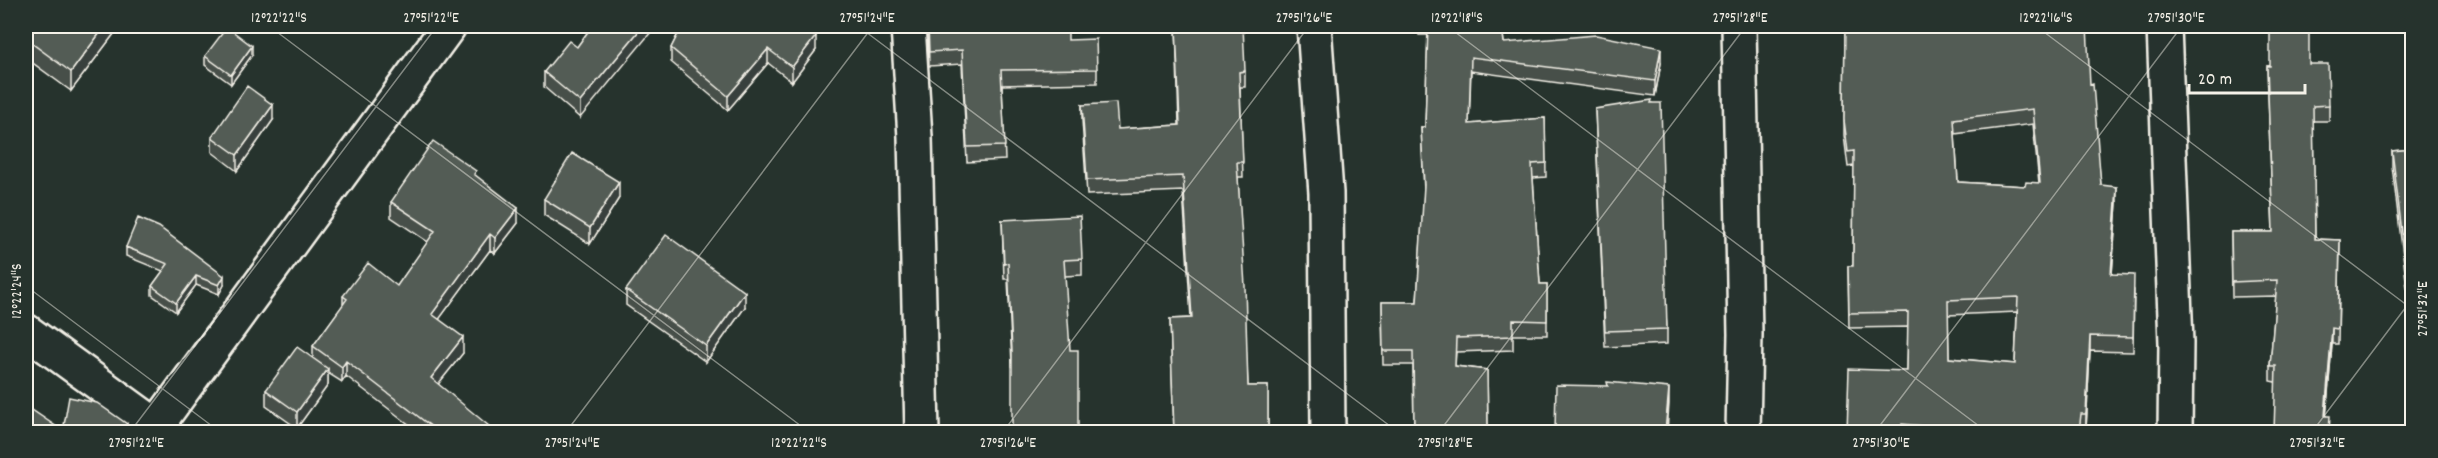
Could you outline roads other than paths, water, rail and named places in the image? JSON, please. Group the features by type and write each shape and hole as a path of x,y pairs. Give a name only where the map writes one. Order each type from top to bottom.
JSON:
{"street":[{"path":"26,331 158,430 449,26"},
{"path":"908,26 915,137 922,432"},
{"path":"1314,26 1326,193 1328,432"},
{"path":"1739,26 1744,334 1743,432"},
{"path":"2164,26 2176,343 2175,432"}]}
